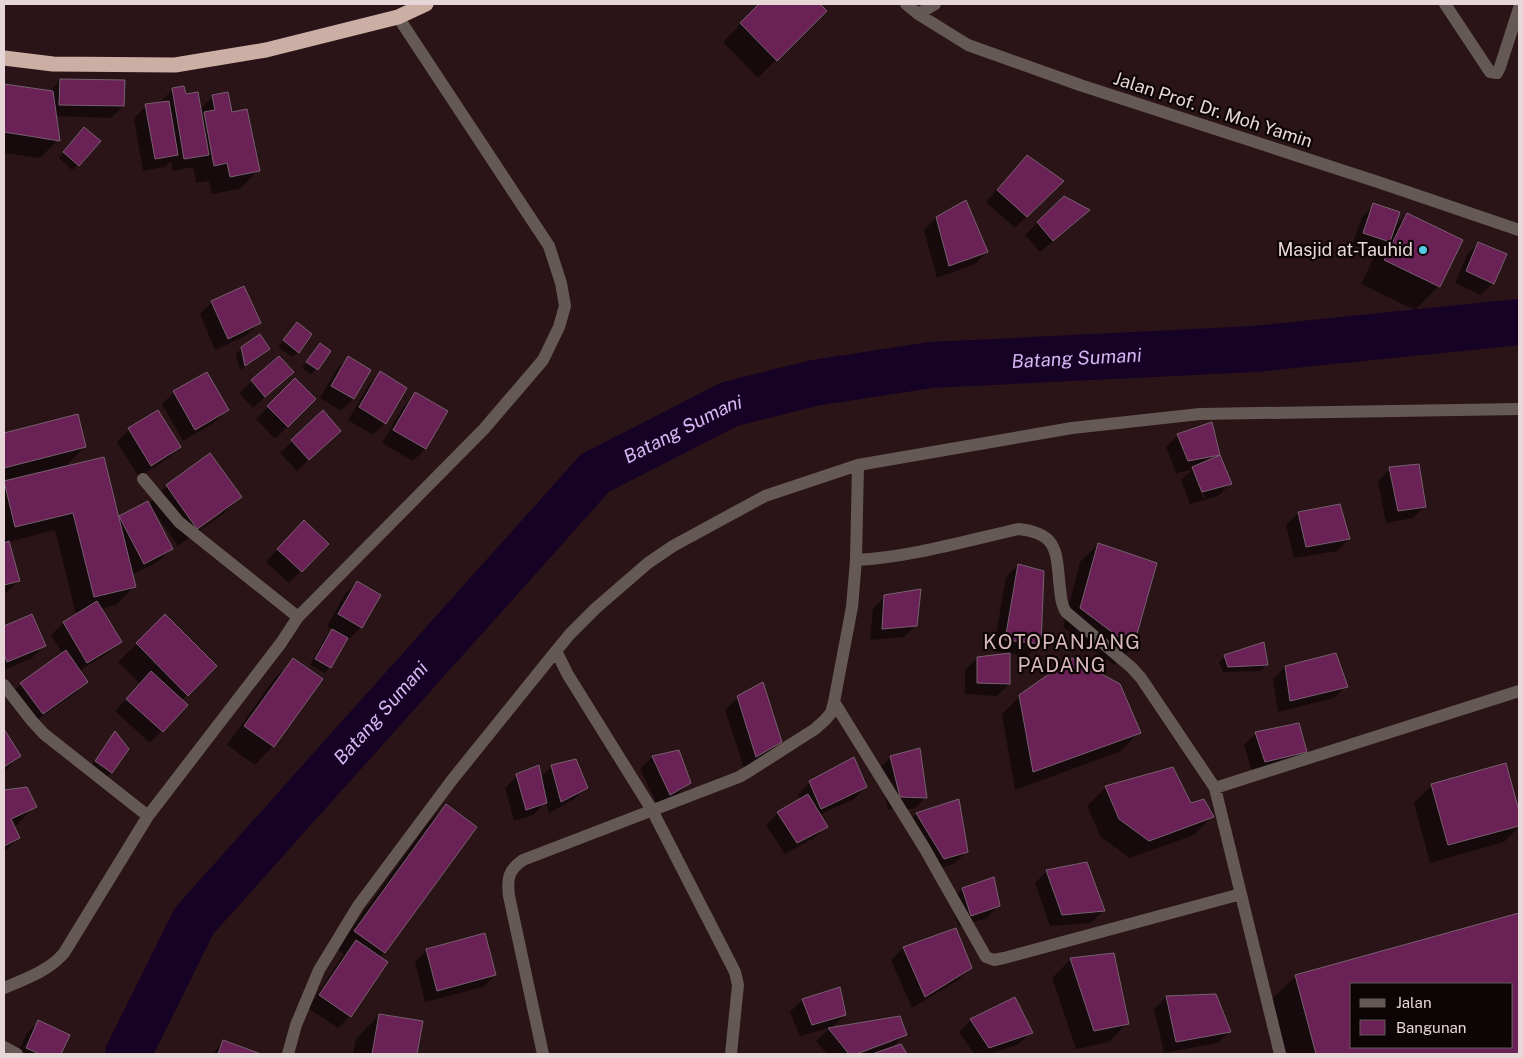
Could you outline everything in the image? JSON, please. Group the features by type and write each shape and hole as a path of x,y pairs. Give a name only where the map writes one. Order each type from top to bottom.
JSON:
{"highway":[{"path":"4,58 54,64 175,65 266,50 398,17 426,4"}],"street":[{"name":"Jalan Prof. Dr. Moh Yamin","path":"906,4 918,14 968,45 1070,82 1519,230"},
{"path":"918,14 935,4"},
{"path":"1445,4 1490,72 1497,72 1500,67 1519,8"},
{"path":"4,988 57,962 148,816 281,643 298,617 484,429 543,360 559,327 565,306 561,283 549,246 398,17"},
{"path":"288,1054 296,1025 318,970 358,906 452,780 570,634 596,608 648,563 672,546 765,496 858,465 1072,428 1200,414 1519,409"},
{"path":"543,1054 508,896 510,873 515,865 524,860 739,777 815,729 825,720 834,702 852,607 856,560 858,465"},
{"path":"144,479 179,522 298,617"},
{"path":"856,560 898,556 1018,529 1042,534 1051,542 1056,552 1062,607 1141,678 1215,788 1280,1054"},
{"path":"556,651 568,675 652,810 736,972 738,985 731,1054"},
{"path":"4,685 32,722 44,734 148,816"},
{"path":"1215,788 1519,691"},
{"path":"834,702 925,849 986,957 994,960 1004,958 1240,894"},
{"path":"4,1047 17,1054"}],"building":[{"path":"759,4 820,4 827,11 777,61 740,23"},
{"path":"60,79 125,80 124,106 59,105"},
{"path":"4,84 53,91 60,141 4,132"},
{"path":"184,86 186,94 198,92 209,155 184,159 172,88"},
{"path":"228,92 232,112 247,109 260,171 230,177 227,163 214,166 204,112 215,110 212,95"},
{"path":"169,101 178,155 155,159 145,104"},
{"path":"84,127 101,141 79,166 63,152"},
{"path":"1027,155 1064,181 1027,217 997,190"},
{"path":"1064,196 1090,210 1053,241 1037,222"},
{"path":"966,200 988,252 949,266 936,217"},
{"path":"1373,203 1400,212 1390,242 1363,233"},
{"name":"Masjid at-Tauhid","path":"1407,213 1463,240 1440,287 1384,260"},
{"path":"1478,242 1507,254 1494,284 1466,271"},
{"path":"244,286 261,323 228,339 211,301"},
{"path":"297,322 312,334 299,353 283,340"},
{"path":"260,334 270,349 245,366 241,347"},
{"path":"320,343 331,351 318,370 306,362"},
{"path":"279,356 294,372 265,397 251,380"},
{"path":"348,356 371,370 354,399 331,386"},
{"path":"380,371 407,388 386,424 359,407"},
{"path":"207,372 229,410 195,430 173,391"},
{"path":"295,378 316,399 288,427 267,406"},
{"path":"415,392 448,411 426,449 393,430"},
{"path":"158,410 181,447 151,466 128,428"},
{"path":"323,410 341,431 309,460 291,440"},
{"path":"78,414 86,447 4,468 4,433"},
{"path":"1212,422 1220,455 1188,461 1177,434"},
{"path":"210,453 242,497 197,529 166,485"},
{"path":"1220,455 1232,484 1202,492 1192,467"},
{"path":"104,457 136,587 94,597 73,513 15,527 4,481"},
{"path":"1419,464 1426,507 1398,511 1389,467"},
{"path":"148,501 173,549 144,564 119,516"},
{"path":"1340,504 1350,539 1306,547 1298,512"},
{"path":"304,520 329,544 302,572 277,549"},
{"path":"9,541 20,581 4,585 4,543"},
{"path":"1098,543 1157,563 1133,648 1080,608"},
{"path":"1018,564 1044,571 1041,644 1005,640"},
{"path":"357,581 381,595 362,628 338,614"},
{"path":"921,589 917,626 882,629 884,595"},
{"path":"97,601 122,642 87,663 63,622"},
{"path":"32,614 46,646 7,662 4,654 4,626"},
{"path":"165,614 217,666 188,696 136,643"},
{"path":"332,629 348,638 331,668 315,659"},
{"path":"1264,642 1268,665 1228,667 1224,655"},
{"path":"66,650 88,682 43,714 20,683"},
{"path":"1010,653 1010,684 977,683 977,657"},
{"path":"1336,653 1348,687 1290,701 1285,666"},
{"path":"293,658 323,679 274,747 244,726"},
{"path":"1072,658 1120,684 1141,733 1033,772 1019,695"},
{"path":"151,671 188,705 163,732 126,699"},
{"path":"763,682 782,742 756,757 737,696"},
{"path":"1299,723 1307,752 1265,762 1255,732"},
{"path":"4,729 21,756 4,767"},
{"path":"115,731 129,749 112,773 95,761"},
{"path":"920,748 927,798 900,797 890,756"},
{"path":"679,750 691,783 670,795 652,756"},
{"path":"854,757 867,787 821,809 809,781"},
{"path":"576,759 588,788 561,802 551,765"},
{"path":"1506,763 1519,811 1519,826 1448,845 1431,784"},
{"path":"539,765 547,803 526,810 516,774"},
{"path":"1173,767 1191,803 1204,799 1214,817 1149,841 1119,819 1105,786"},
{"path":"27,787 37,807 11,819 20,838 4,846 4,790"},
{"path":"808,794 828,827 797,843 777,812"},
{"path":"959,799 968,852 944,859 916,813"},
{"path":"446,804 477,827 385,953 354,931"},
{"path":"1087,862 1105,911 1062,915 1046,870"},
{"path":"994,877 1000,906 971,916 962,888"},
{"path":"1519,913 1519,1054 1316,1054 1295,975"},
{"path":"956,928 972,968 925,997 903,947"},
{"path":"485,933 496,975 437,991 426,949"},
{"path":"356,940 388,962 351,1017 319,995"},
{"path":"1114,953 1129,1024 1094,1031 1070,958"},
{"path":"840,987 846,1015 812,1025 802,999"},
{"path":"1216,994 1231,1032 1176,1042 1166,996"},
{"path":"1015,997 1033,1033 989,1048 970,1019"},
{"path":"379,1014 423,1021 417,1054 372,1054"},
{"path":"900,1016 907,1035 856,1054 849,1054 828,1028"},
{"path":"38,1020 70,1035 61,1054 40,1054 26,1048"},
{"path":"223,1040 261,1054 218,1054"},
{"path":"901,1044 907,1054 872,1054"}],"waterway":[{"name":"Batang Sumani","path":"128,1054 194,921 595,473 730,404 814,383 931,365 1255,349 1519,322"}],"place":[{"name":"Masjid at-Tauhid","path":"1423,250"}],"district":[{"name":"KOTOPANJANG PADANG","path":"1062,654"}]}
